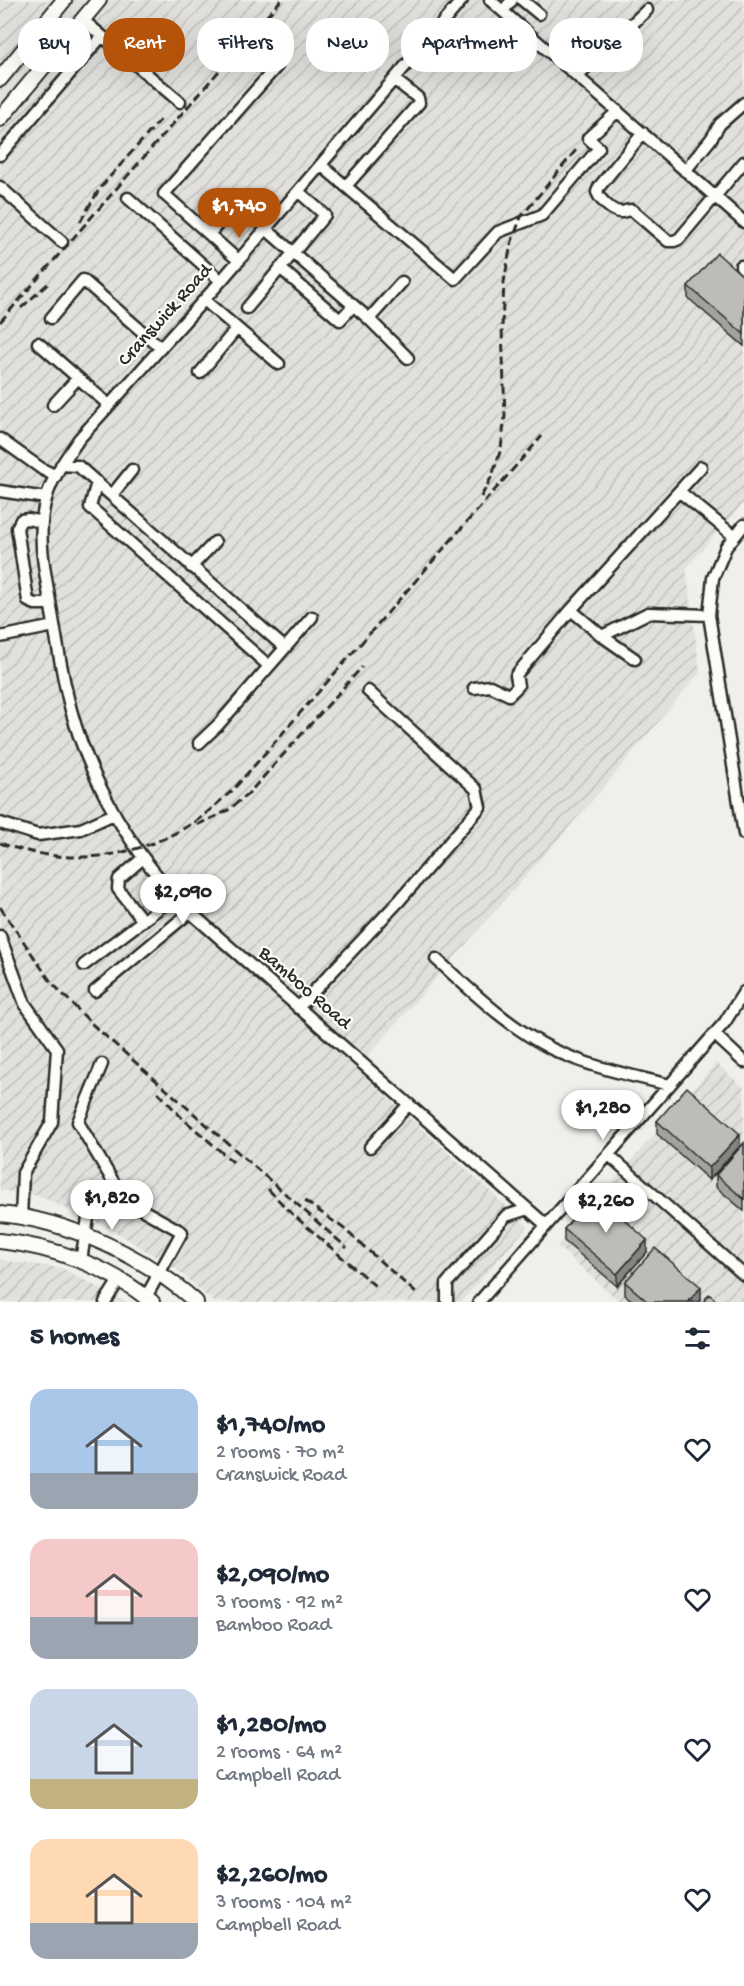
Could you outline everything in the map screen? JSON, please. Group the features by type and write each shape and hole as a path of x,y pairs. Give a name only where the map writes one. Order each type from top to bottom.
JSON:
{"main road":[{"path":"23,92 2,77 63,0"},
{"path":"85,18 99,0"},
{"path":"0,119 40,72"},
{"path":"0,1215 21,1218 85,1236 121,1252 159,1274 196,1302"},
{"path":"0,1242 35,1246 81,1260 119,1280 149,1300"}],"street":[{"name":"Cranswick Road","path":"46,498 61,465 79,439 322,166 462,0"},
{"path":"490,0 744,222"},
{"path":"503,11 512,0"},
{"path":"522,0 539,14"},
{"path":"577,76 647,10"},
{"path":"91,27 180,102"},
{"path":"0,155 102,36"},
{"path":"239,261 164,194 272,72"},
{"path":"346,186 419,103 418,98 394,80"},
{"path":"686,171 720,124 744,103"},
{"path":"322,166 455,279 498,232 542,215 599,148 588,138 618,111"},
{"path":"643,133 597,192 600,198 615,211 632,210 668,241 680,239 744,162"},
{"path":"0,187 62,242"},
{"path":"247,308 325,215 299,192"},
{"path":"128,198 221,281"},
{"path":"209,234 240,200"},
{"path":"266,230 369,319 408,358"},
{"path":"280,268 340,320 353,306"},
{"path":"51,318 83,280 161,348"},
{"path":"369,319 402,282"},
{"path":"204,300 279,364"},
{"path":"200,373 237,328"},
{"path":"38,343 108,405"},
{"path":"53,405 78,378"},
{"path":"0,439 42,469 56,476"},
{"path":"61,465 78,466 285,648"},
{"path":"474,688 490,686 508,695 519,686 516,675 571,610 701,467"},
{"path":"112,495 132,470"},
{"path":"97,482 90,507 268,666"},
{"path":"0,490 46,498"},
{"path":"680,492 734,536"},
{"name":"Bamboo Road","path":"46,498 42,522 44,566 71,710 96,781 114,814 143,858 174,897 190,912 546,1225"},
{"path":"42,522 21,520 17,528 28,601 35,604 51,604"},
{"path":"744,525 726,547 713,578 709,615 738,760 744,834"},
{"path":"191,567 215,542"},
{"path":"571,610 635,659"},
{"path":"602,636 648,613 709,615"},
{"path":"199,744 312,617"},
{"path":"0,637 54,626"},
{"path":"298,1008 399,901 480,807 476,789 368,691"},
{"path":"0,823 38,835 81,829 114,814"},
{"path":"143,858 119,879 118,889 143,921"},
{"path":"84,965 174,897"},
{"path":"95,991 190,912"},
{"path":"0,936 26,1004 57,1048 52,1122 23,1173 21,1218"},
{"path":"436,959 506,1019 551,1048 584,1062 670,1085"},
{"path":"479,1302 714,1034 736,1007 744,992"},
{"path":"714,1034 743,1060"},
{"path":"102,1064 78,1122 114,1183 141,1209 182,1232 159,1274 149,1300"},
{"path":"370,1147 409,1104"},
{"path":"609,1155 744,1275"},
{"path":"81,1260 89,1212 114,1183"},
{"path":"447,1302 447,1283 506,1216 528,1209"},
{"path":"105,1302 119,1280"}],"shaded area":[{"path":"0,0 744,0 744,502 686,568 700,672 592,801 371,1052 358,1070 528,1226 461,1302 214,1302 176,1269 109,1228 39,1196 0,1190"},
{"path":"716,1063 744,1088 744,1302 620,1302 557,1246"},
{"path":"0,1260 61,1268 126,1302 0,1302"}],"building":[{"path":"717,253 744,277 744,334 688,286"},
{"path":"687,1087 740,1134 709,1168 657,1121"},
{"path":"744,1143 744,1199 716,1175"},
{"path":"595,1193 647,1240 617,1274 564,1229"},
{"path":"655,1248 701,1287 688,1302 648,1302 625,1282"},
{"path":"709,1294 718,1302 703,1302"}],"railway":[{"path":"0,322 281,0"},
{"path":"80,222 100,188 161,119"},
{"path":"481,497 492,476 501,449 505,416 502,327 504,282 511,244 521,217 576,150"},
{"path":"21,308 50,282"},
{"path":"0,843 48,855 96,856 143,847 166,838 200,818 232,791 542,436"},
{"path":"197,825 227,811 248,794 362,667"},
{"path":"0,907 51,982 93,1025 347,1248"},
{"path":"158,1092 181,1117 233,1162"},
{"path":"268,1189 289,1211 375,1286"},
{"path":"305,1201 343,1228 416,1293"}]}
